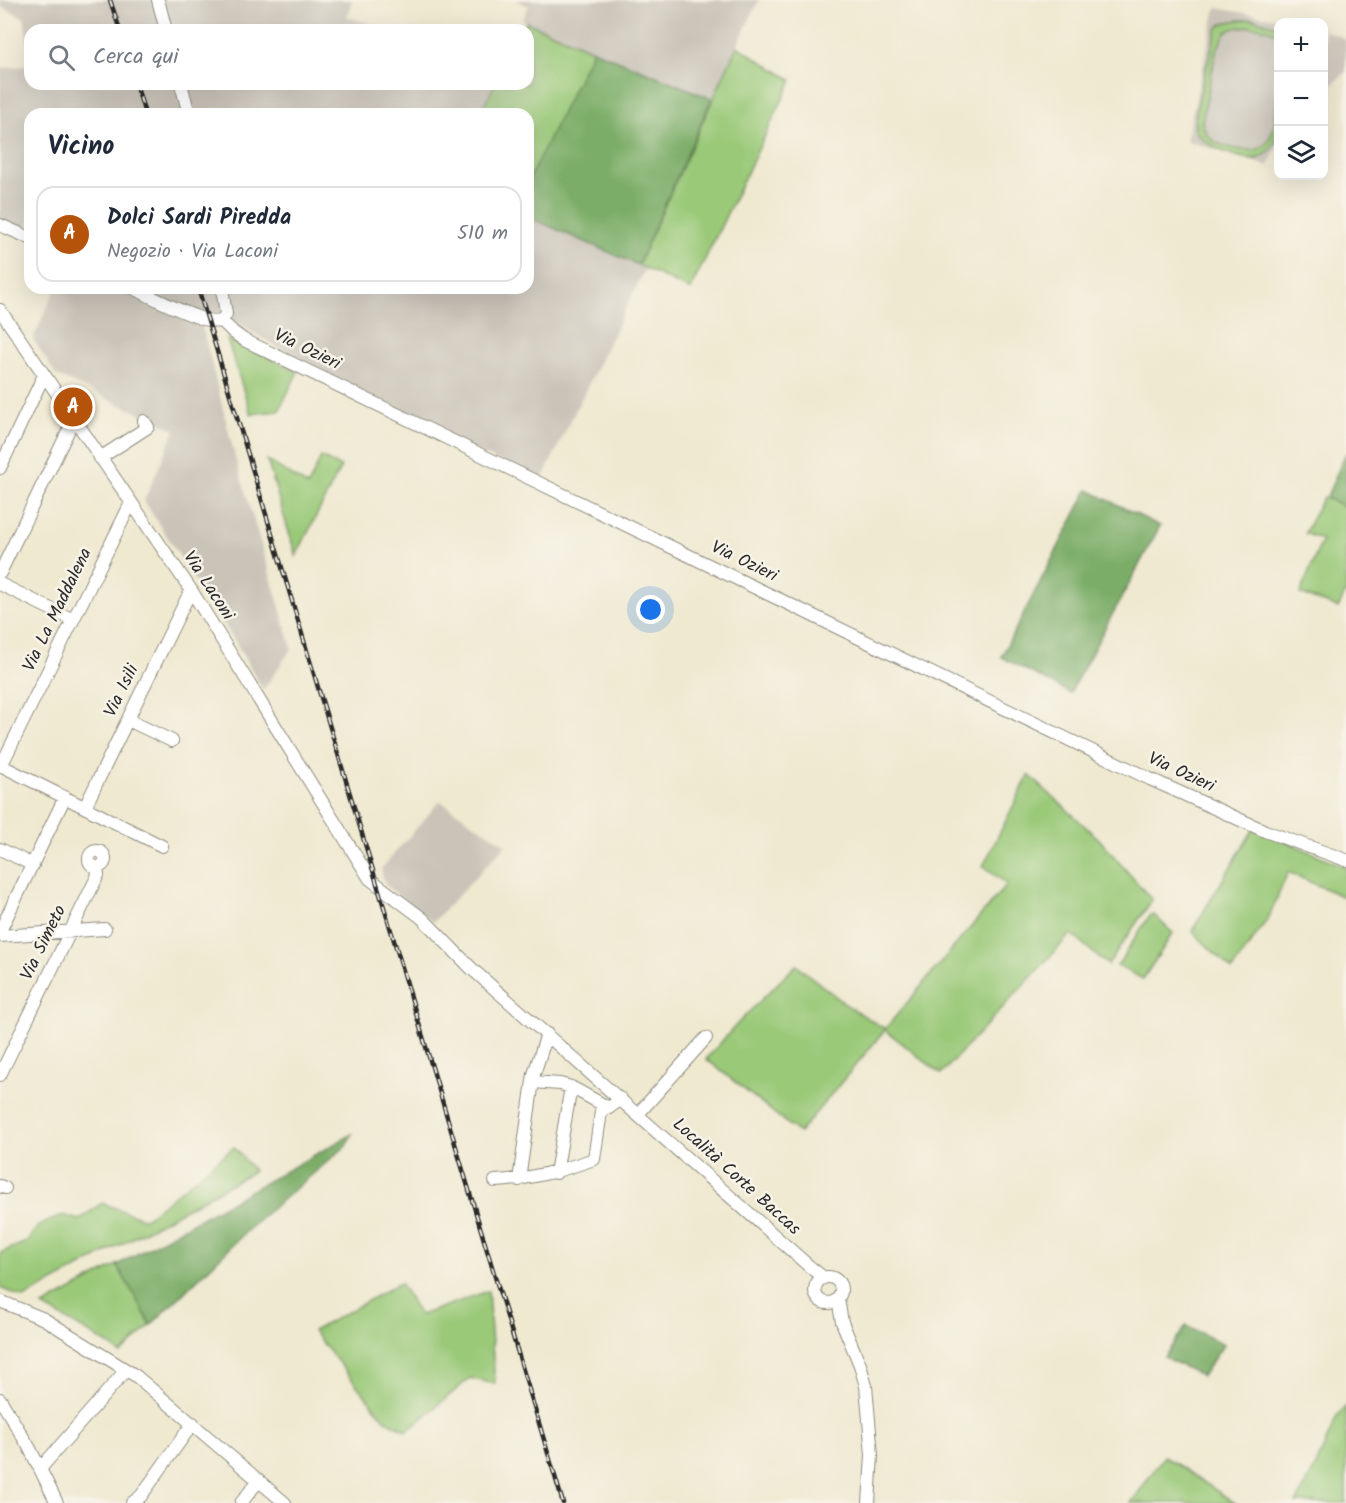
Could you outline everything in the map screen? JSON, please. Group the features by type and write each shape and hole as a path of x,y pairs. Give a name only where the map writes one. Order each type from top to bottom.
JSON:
{"street":[{"path":"158,0 164,24"},
{"path":"183,90 187,108"},
{"path":"0,225 24,235"},
{"name":"Via Ozieri","path":"146,294 202,319 217,323 222,321 244,340 1150,779 1265,831 1346,860"},
{"path":"222,321 226,314 223,294"},
{"name":"Via Laconi","path":"0,311 191,590 351,849 370,879 378,886"},
{"path":"0,468 44,375"},
{"path":"0,573 74,419"},
{"path":"100,458 148,427 144,421"},
{"name":"Via La Maddalena","path":"1,766 131,503"},
{"path":"0,584 73,620"},
{"name":"Via Isili","path":"85,807 191,590"},
{"path":"128,720 172,741"},
{"path":"1,766 162,846"},
{"path":"0,931 65,797"},
{"path":"0,849 33,864"},
{"name":"Via Simeto","path":"2,1070 98,875 97,867"},
{"name":"Località Corte Baccas","path":"378,886 422,918 472,969 810,1267 821,1280"},
{"path":"0,936 105,929"},
{"path":"519,1180 533,1082 541,1048 547,1034"},
{"path":"638,1114 706,1038"},
{"path":"533,1082 560,1084 572,1088 609,1108 621,1099"},
{"path":"556,1173 572,1088"},
{"path":"495,1181 519,1180 556,1173 594,1159 602,1105"},
{"path":"832,1301 841,1291 840,1284 831,1277 821,1280 815,1290 817,1297 832,1301 860,1365 866,1386 872,1455 870,1503"},
{"path":"0,1301 44,1319 136,1376 285,1503"},
{"path":"40,1469 126,1370"},
{"path":"0,1399 29,1447 57,1503"},
{"path":"132,1503 141,1496 193,1424"},
{"path":"241,1503 259,1480"}],"shaded area":[{"path":"0,0 352,0 347,17 372,24 25,24 24,18 0,6"},
{"path":"515,0 759,0 712,99 522,20 529,6"},
{"path":"1216,8 1275,18 1274,153 1268,166 1186,141"},
{"path":"1328,32 1346,39 1346,72 1328,89"},
{"path":"24,66 24,90 492,90 482,108 24,108 24,235 0,225 0,68"},
{"path":"534,220 645,269 542,479 405,421 236,323 199,314 236,461 292,648 263,690 236,643 144,501 175,430 56,375 33,339 53,294 534,294"},
{"path":"440,801 506,845 433,922 385,885 381,869"}],"green space":[{"path":"1253,19 1274,25 1274,32 1252,27 1238,27 1226,32 1216,51 1202,122 1204,129 1215,142 1245,150 1259,149 1264,146 1274,125 1274,143 1265,155 1259,158 1243,158 1213,147 1198,135 1195,129 1199,96 1207,65 1217,29 1223,23"},
{"path":"534,25 593,50 562,118 534,171 534,108 482,108 492,90 534,90"},
{"path":"737,46 792,80 690,290 638,265"},
{"path":"593,50 712,99 638,265 534,220 534,169"},
{"path":"227,339 298,371 279,411 251,414"},
{"path":"1346,453 1346,507 1326,498"},
{"path":"321,457 341,467 296,556 267,460 308,486"},
{"path":"1088,490 1160,526 1070,693 1001,657"},
{"path":"1323,497 1346,507 1346,592 1338,608 1300,594 1322,540 1305,533"},
{"path":"1029,775 1099,839 1152,900 1108,965 1071,934 941,1074 885,1030 799,1133 706,1059 796,965 848,1006 885,1029 1007,884 983,866"},
{"path":"1254,828 1346,867 1346,898 1288,872 1269,917 1232,970 1192,931"},
{"path":"1150,915 1154,915 1173,933 1143,979 1117,966"},
{"path":"352,1134 346,1146 256,1222 151,1325 117,1265"},
{"path":"234,1147 254,1171 24,1298 0,1288 0,1253 26,1242 38,1226 63,1215 79,1220 102,1203 145,1219"},
{"path":"117,1265 151,1325 121,1354 43,1306"},
{"path":"400,1283 420,1315 488,1291 495,1384 470,1378 407,1431 384,1419 313,1331"},
{"path":"1186,1326 1224,1344 1202,1376 1164,1357"},
{"path":"1346,1406 1346,1503 1296,1503 1316,1466 1337,1416"},
{"path":"1164,1456 1226,1497 1235,1503 1131,1503"}],"railway":[{"path":"110,0 118,24"},
{"path":"138,90 143,108"},
{"path":"200,294 563,1503"}],"place":[{"name":"Dolci Sardi Piredda","path":"73,407"}]}
